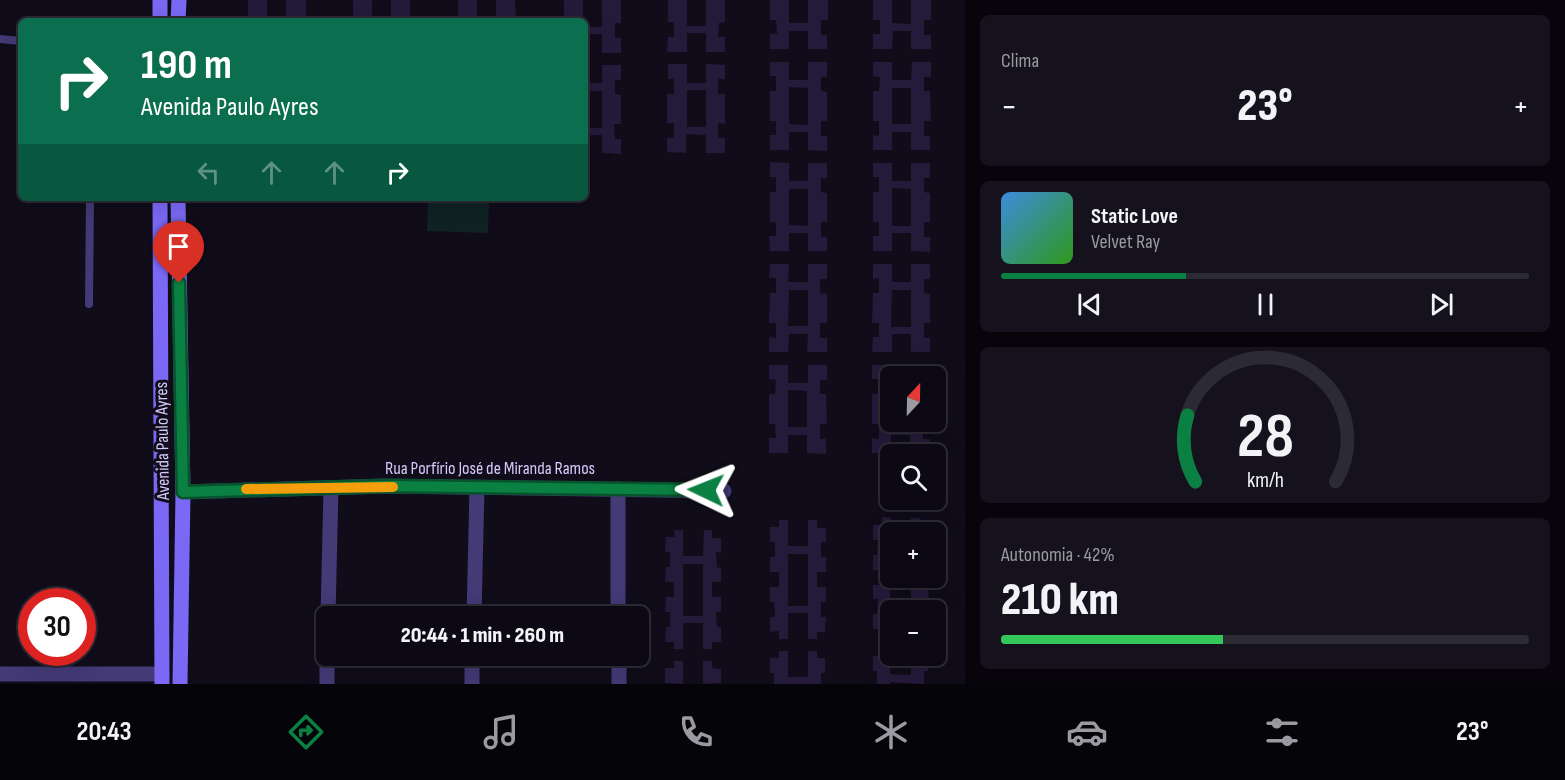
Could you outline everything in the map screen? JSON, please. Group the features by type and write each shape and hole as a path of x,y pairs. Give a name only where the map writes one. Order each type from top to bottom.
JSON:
{"main road":[{"path":"160,0 160,18"},
{"path":"178,18 179,0"},
{"name":"Avenida Paulo Ayres","path":"160,201 162,679"},
{"name":"Avenida Paulo Ayres","path":"178,201 183,492 180,684"},
{"path":"160,444 166,476 174,489 183,492"}],"street":[{"name":"Rua Porfírio José de Miranda Ramos","path":"183,492 331,488 724,491"},
{"path":"328,606 331,488"},
{"path":"474,606 477,488"},
{"path":"618,489 618,606"},
{"path":"327,666 327,684"},
{"path":"472,666 472,684"},
{"path":"619,666 619,684"},
{"path":"0,674 162,679"}],"lane":[{"path":"0,39 18,40"},
{"path":"89,304 90,201"}],"shaded area":[{"path":"428,201 489,203 488,233 427,231"}],"building":[{"path":"248,0 267,0 267,18 248,18"},
{"path":"286,0 306,0 306,18 286,18"},
{"path":"353,0 372,0 372,18 353,18"},
{"path":"391,0 410,0 410,18 391,18"},
{"path":"458,0 477,0 477,18 458,18"},
{"path":"496,0 515,0 516,18 496,18"},
{"path":"564,0 583,0 583,18 564,18"},
{"path":"602,0 621,0 621,23 615,23 615,38 621,38 621,53 602,53 602,34 588,34 588,27 602,27"},
{"path":"668,0 687,0 687,26 706,26 706,0 725,0 725,22 719,23 718,37 725,37 725,52 706,52 706,33 687,33 687,52 667,52 668,37 674,37 674,22 668,22"},
{"path":"770,0 789,0 789,23 808,23 808,0 828,0 828,20 821,20 821,35 827,35 827,49 808,49 808,31 789,31 789,49 770,49 770,34 777,34 776,20 770,20"},
{"path":"873,0 892,0 892,23 911,24 911,0 931,0 931,20 924,20 924,35 931,35 931,49 911,49 911,31 893,31 892,49 873,49 873,34 880,34 880,20 873,20"},
{"path":"770,62 789,62 789,80 808,80 808,62 827,62 827,77 821,77 821,91 827,92 827,121 821,121 821,136 827,136 827,151 808,150 808,132 789,132 789,150 770,150 770,135 776,135 776,121 770,121 770,91 776,91 776,76 770,76","holes":["789,87 808,88 808,125 789,124"]},
{"path":"873,62 892,62 892,80 911,80 912,62 931,62 931,77 924,77 924,91 930,91 931,121 924,121 924,136 930,136 930,150 911,150 911,132 892,132 892,150 873,150 873,135 879,136 879,121 873,121 873,91 879,91 880,77 873,76","holes":["892,88 911,88 911,124 892,124"]},
{"path":"668,64 687,64 687,83 706,83 706,64 725,65 725,79 718,79 718,94 725,94 725,124 718,123 718,138 725,138 725,153 706,153 706,135 686,134 686,153 667,152 667,138 674,138 674,123 667,123 667,94 674,94 674,79 668,79","holes":["687,90 706,90 706,127 687,127"]},
{"path":"602,65 621,65 621,80 615,80 615,94 621,95 621,124 614,124 615,139 621,139 621,154 602,153 602,135 588,135 588,128 602,128 602,91 588,91 588,83 602,83"},
{"path":"770,162 789,163 789,181 808,181 808,163 827,163 827,178 821,178 821,192 827,193 827,222 821,222 821,237 827,237 827,251 808,251 808,233 789,233 789,251 770,251 769,236 776,236 776,222 770,222 770,192 776,192 776,177 770,177","holes":["789,189 808,189 808,226 789,225"]},
{"path":"873,163 892,163 892,181 911,181 911,163 930,163 930,178 924,178 924,192 930,193 930,222 924,222 924,237 930,237 930,252 911,251 911,233 892,233 892,251 873,251 873,236 879,236 879,222 873,222 873,192 879,192 879,177 873,177","holes":["892,188 911,189 911,226 892,226"]},
{"path":"770,264 789,264 788,282 808,282 808,264 827,264 827,279 820,279 820,294 827,293 827,323 820,323 820,338 827,338 827,352 807,352 808,334 789,334 788,352 769,352 769,337 776,338 776,323 769,323 770,293 776,293 776,278 769,278","holes":["789,290 808,290 808,326 788,326"]},
{"path":"873,264 892,264 892,282 911,282 911,264 930,264 930,279 924,279 924,293 930,294 930,323 924,323 924,338 930,338 930,352 911,352 911,334 892,334 892,352 872,352 873,337 879,337 879,323 872,323 873,293 879,293 879,278 873,279","holes":["892,290 911,290 911,327 891,327"]},
{"path":"769,365 788,365 788,383 808,383 808,365 827,365 827,380 820,380 820,394 826,394 827,424 820,424 820,439 826,439 826,454 807,453 807,435 788,435 788,453 769,453 769,438 776,438 775,424 769,424 769,394 775,394 776,380 769,379","holes":["788,390 807,391 807,427 788,427"]},
{"path":"872,365 891,365 880,366 880,432 923,432 923,439 930,439 930,444 910,444 910,435 891,435 891,444 880,444 880,453 872,453 872,438 879,439 879,424 872,424 872,394 879,394 879,379 872,379"},
{"path":"882,517 891,518 891,522 882,522"},
{"path":"911,518 920,518 920,522 911,522"},
{"path":"779,520 788,520 788,546 808,546 808,520 817,520 817,528 826,528 826,542 821,542 821,557 826,557 826,572 817,572 817,587 826,587 826,602 821,602 821,617 826,617 825,632 817,632 817,639 808,639 808,613 788,613 788,639 779,639 779,631 770,632 770,617 775,617 774,602 770,602 770,587 779,587 779,572 770,572 770,557 775,557 775,542 770,542 770,527 779,527","holes":["788,554 808,554 808,606 788,606"]},
{"path":"873,525 880,525 880,570 873,570 873,555 877,555 878,540 873,540"},
{"path":"674,530 683,530 683,556 703,556 704,530 712,530 712,538 721,538 721,553 716,552 717,567 721,568 721,582 712,582 712,597 721,597 721,612 716,612 717,627 721,627 721,642 712,642 712,649 703,649 703,623 683,623 683,649 674,649 674,642 665,642 666,627 670,627 670,612 665,612 666,597 674,597 674,582 665,582 666,567 670,567 670,552 665,552 666,537 675,537","holes":["683,564 703,564 703,616 683,616"]},
{"path":"873,585 890,588 890,600 880,600 880,629 873,629 873,614 877,614 878,599 873,599"},
{"path":"911,588 928,588 929,600 911,600"},
{"path":"779,651 788,651 788,677 808,677 808,651 817,651 817,658 825,658 825,673 821,673 821,684 774,684 774,673 770,673 770,658 779,658"},
{"path":"873,656 880,656 880,666 890,666 890,674 911,675 911,666 928,666 928,671 924,671 924,684 890,682 890,684 877,684 877,671 873,671"},
{"path":"674,661 683,661 683,684 665,683 665,668 674,668"},
{"path":"703,661 712,661 712,668 721,669 721,683 703,684"}],"slow traffic":[{"path":"246,489 393,487"}],"route":[{"path":"179,283 183,492 385,486 706,490"}]}
